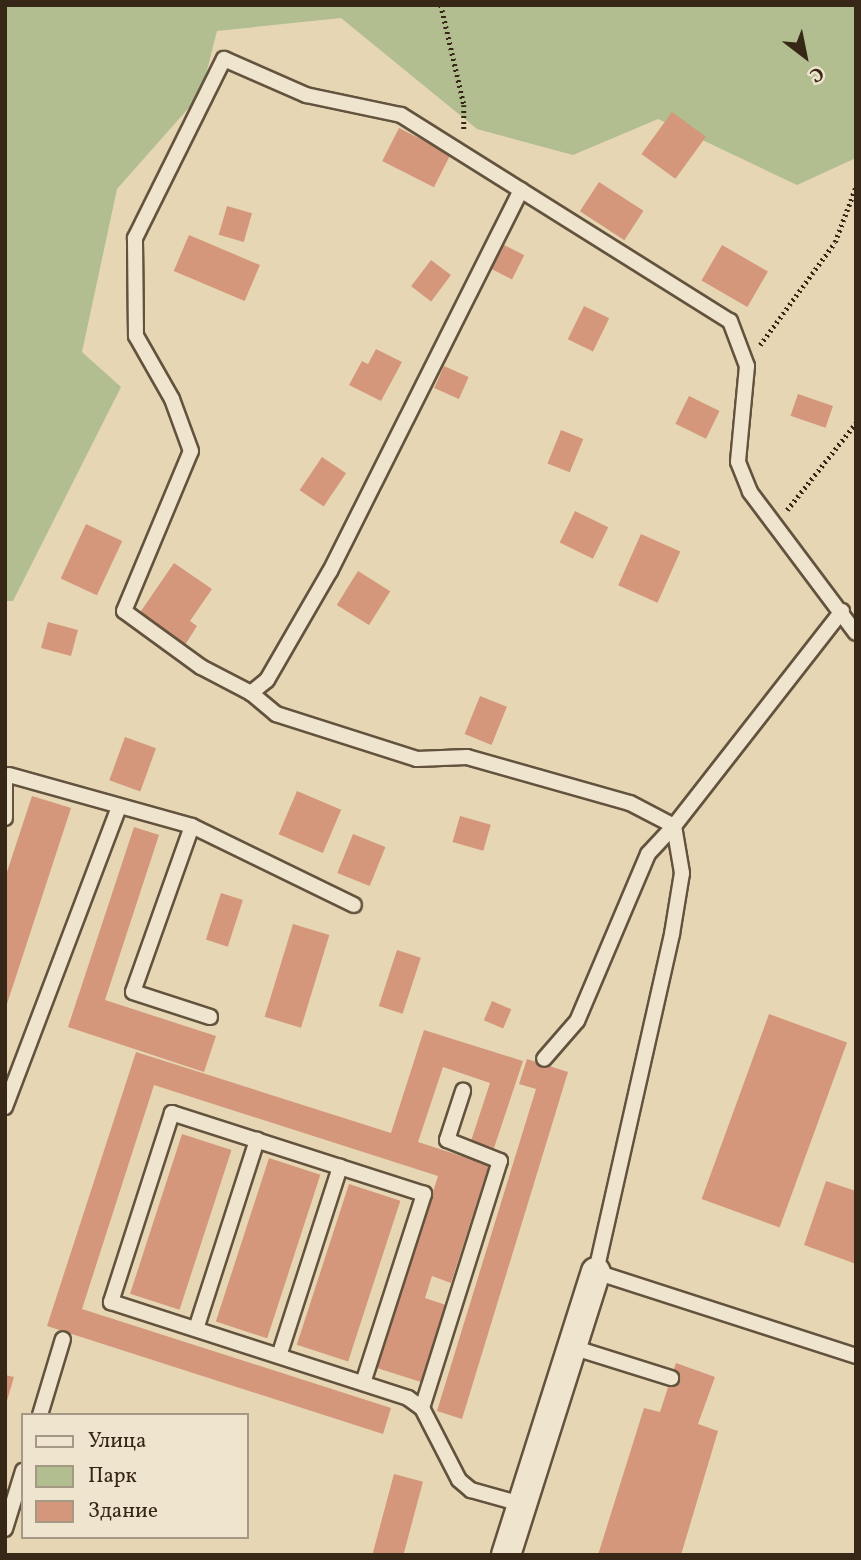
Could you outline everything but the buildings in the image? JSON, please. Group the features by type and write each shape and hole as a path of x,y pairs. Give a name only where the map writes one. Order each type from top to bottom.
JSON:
{"street":[{"path":"506,1555 596,1272"}],"lane":[{"path":"674,826 630,803 467,757 417,759 276,714 251,693 201,667 124,611 191,451 172,399 136,336 135,238 224,59 306,95 401,116 465,152 730,321 747,366 738,463 750,492 856,633"},
{"path":"251,693 268,680 330,571 521,190"},
{"path":"544,1059 577,1021 648,854 674,826 842,611"},
{"path":"5,818 7,775 108,799 119,807 192,826 354,905"},
{"path":"5,1107 119,807"},
{"path":"192,826 134,992 210,1017"},
{"path":"674,826 681,873 672,934 596,1272 856,1356"},
{"path":"422,1408 500,1161 447,1140 463,1091"},
{"path":"363,1383 424,1194 172,1113 111,1302 363,1383 422,1408 459,1480 471,1490 521,1504"},
{"path":"196,1329 257,1140"},
{"path":"279,1356 340,1167"},
{"path":"41,1413 63,1339"},
{"path":"572,1347 671,1378"},
{"path":"5,1530 21,1478"}],"path":[{"path":"441,5 464,105 465,152"},
{"path":"747,366 835,242 856,186"},
{"path":"776,525 856,423"}],"green space":[{"path":"5,5 856,5 856,158 797,185 658,119 573,155 477,129 341,18 217,31 201,94 117,189 82,352 121,387 13,601 5,601"}]}
